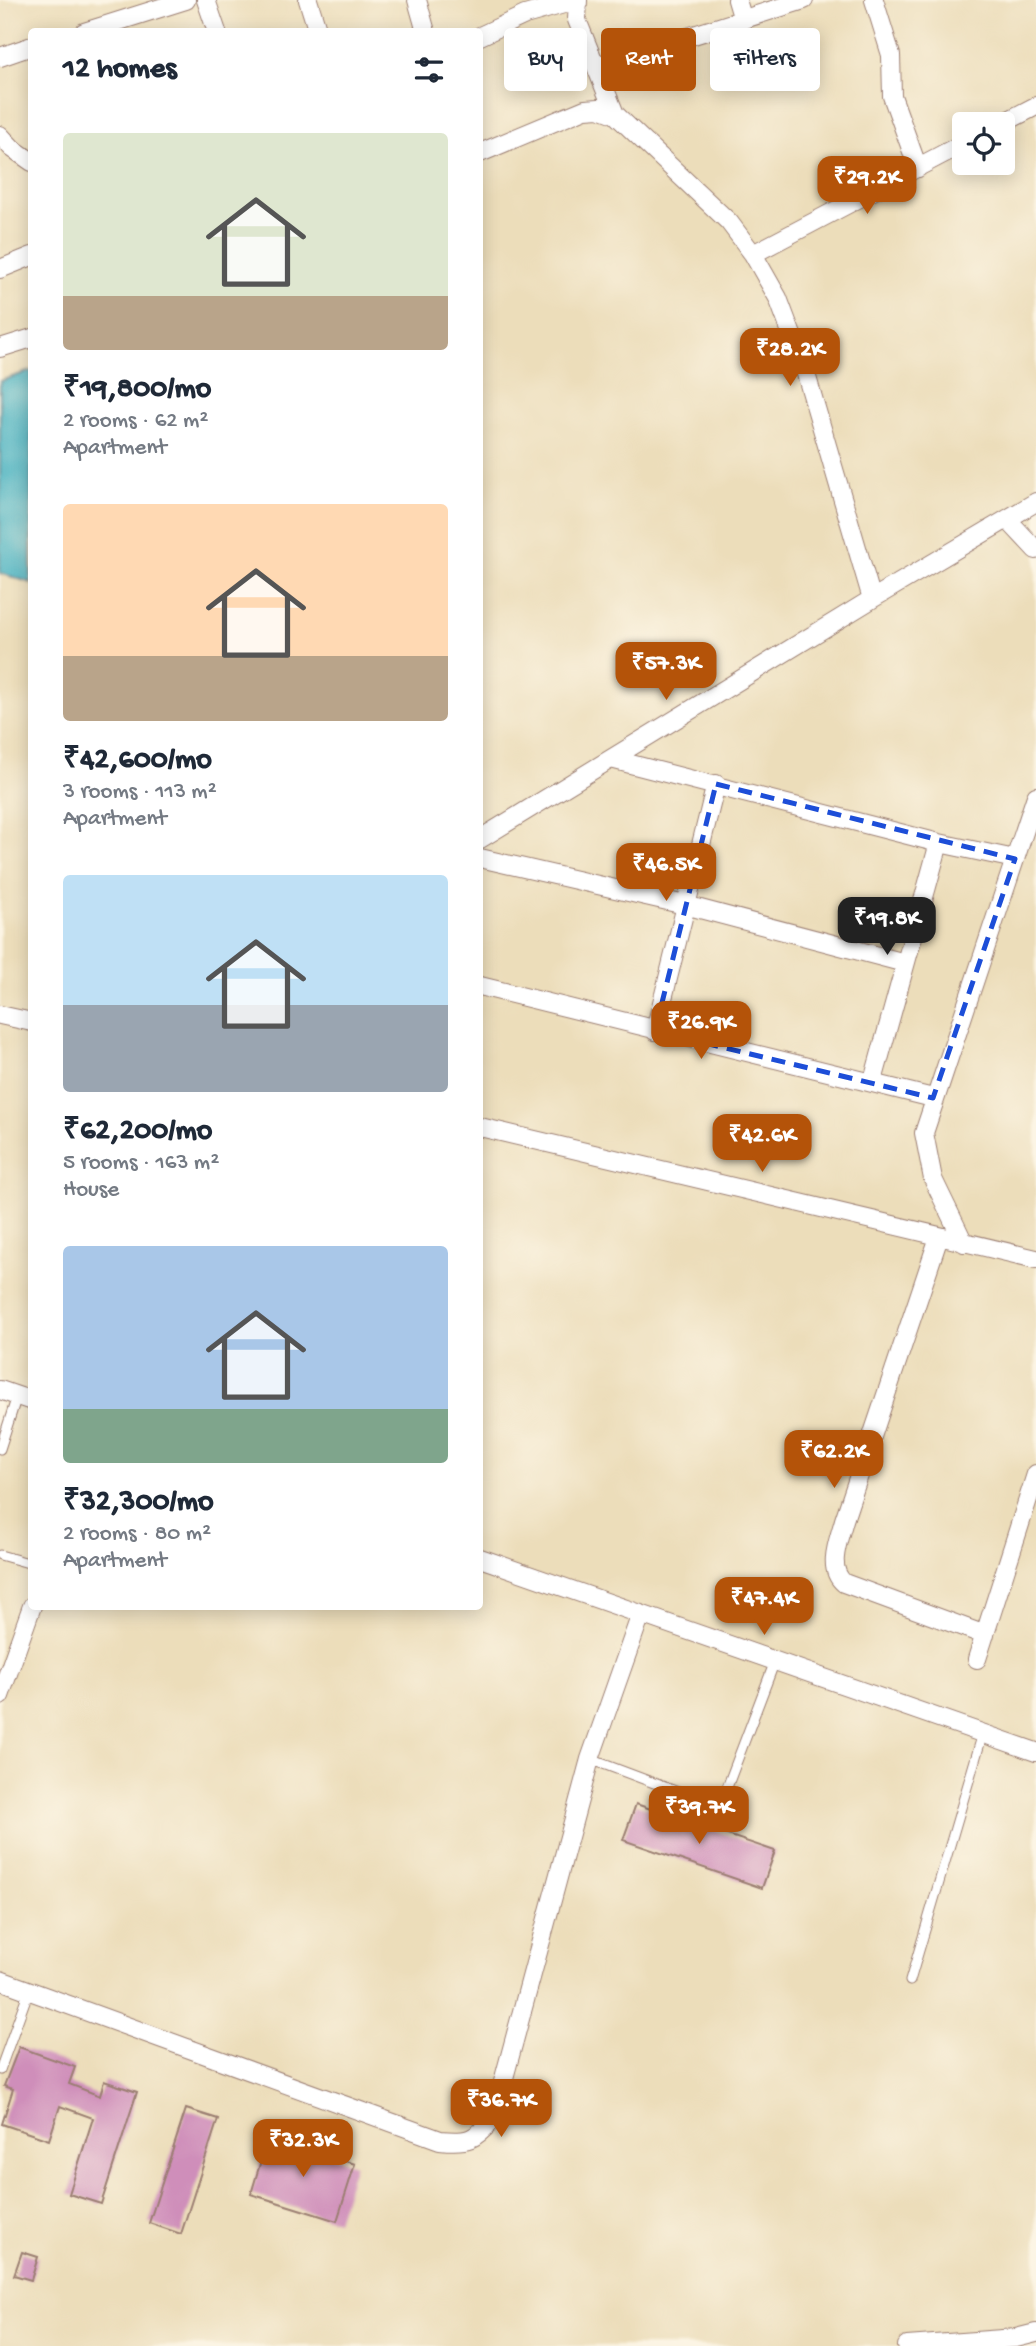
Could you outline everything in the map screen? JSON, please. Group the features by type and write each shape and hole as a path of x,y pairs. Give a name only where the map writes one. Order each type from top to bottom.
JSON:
{"street":[{"path":"97,28 186,0"},
{"path":"206,0 216,28"},
{"path":"308,0 317,28"},
{"path":"417,0 425,28"},
{"path":"483,35 525,15 578,0 577,20 615,114"},
{"path":"737,0 743,20"},
{"path":"596,66 804,0"},
{"path":"874,0 891,55 892,96 918,168"},
{"path":"0,57 28,47"},
{"path":"1015,117 1036,106"},
{"path":"483,152 585,109 599,108 615,114 710,202 753,254 778,298 804,367 872,598"},
{"path":"0,135 28,159"},
{"path":"753,254 952,150"},
{"path":"0,270 28,258"},
{"path":"0,348 28,339"},
{"path":"483,837 872,598 1036,502"},
{"path":"1007,519 1036,550"},
{"path":"611,759 939,843 1015,859"},
{"path":"655,1031 716,785"},
{"path":"964,1243 933,1179 924,1133 933,1098 1036,796"},
{"path":"873,1081 939,843"},
{"path":"483,859 685,905 905,962"},
{"path":"483,987 655,1031 873,1081 933,1098"},
{"path":"0,1015 28,1021"},
{"path":"483,1128 1036,1259"},
{"path":"939,1237 844,1520 835,1567 837,1577 844,1583 985,1635"},
{"path":"977,1659 1036,1474"},
{"path":"483,1559 1036,1752"},
{"path":"0,1696 11,1655 31,1610"},
{"path":"0,1980 440,2140 464,2142 482,2131 493,2119 590,1759 641,1614"},
{"path":"907,2346 1016,2338 1036,2333"}],"lane":[{"path":"0,1450 16,1396"},
{"path":"0,1555 28,1563"},
{"path":"590,1759 702,1801 723,1798 775,1661"},
{"path":"910,1981 983,1733"},
{"path":"0,2070 29,1990"}],"highlighted area":[{"path":"716,784 1015,859 933,1098 655,1031"}],"water":[{"path":"28,372 28,582 0,573 0,381"}],"building":[{"path":"636,1804 775,1851 762,1888 623,1840"},
{"path":"19,2047 75,2067 69,2084 100,2096 104,2081 137,2092 101,2204 69,2194 93,2118 60,2106 49,2140 2,2124 13,2089 4,2086"},
{"path":"186,2109 218,2119 181,2234 149,2223"},
{"path":"268,2137 355,2164 337,2221 251,2194"},
{"path":"22,2252 38,2257 31,2280 14,2275"}]}
